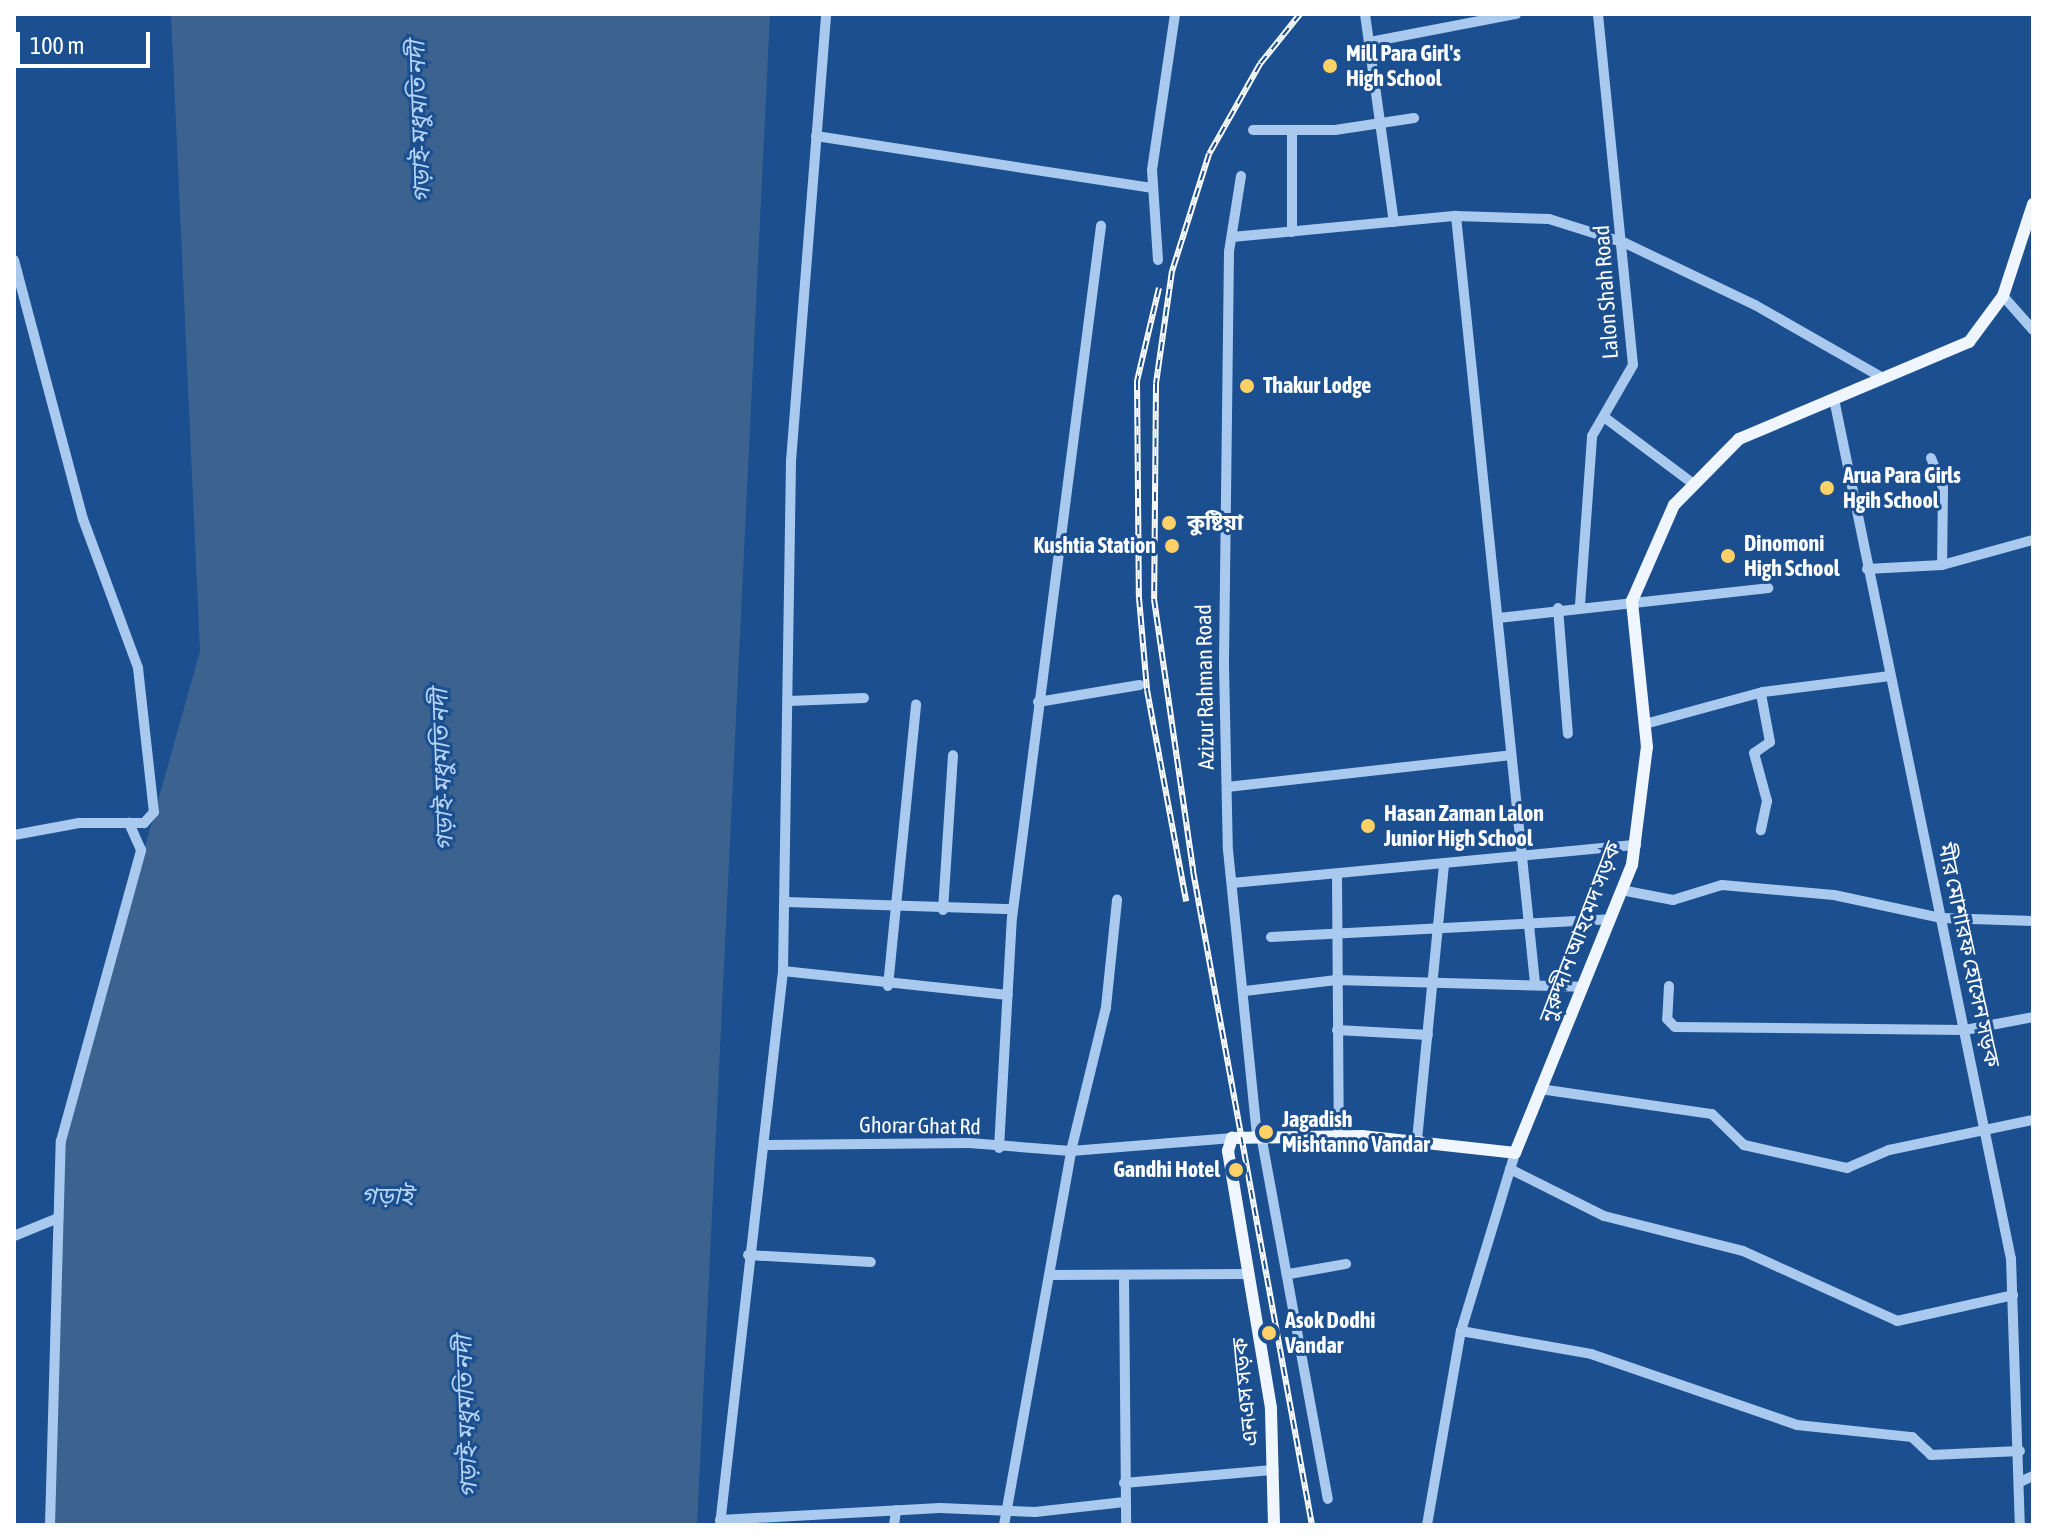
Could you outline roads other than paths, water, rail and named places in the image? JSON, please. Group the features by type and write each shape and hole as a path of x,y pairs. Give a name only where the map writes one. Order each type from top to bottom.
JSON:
{"main road":[{"path":"1632,601 1691,482 1739,439 1969,342 2003,296 2033,204"},
{"name":"নুরুদ্দীন আহমেদ সড়ক","path":"1515,1153 1610,919 1636,845 1645,724 1632,601"},
{"path":"1232,1138 1259,1135 1417,1140 1515,1153"},
{"name":"এনএস সড়ক","path":"1232,1138 1228,1151 1248,1274 1273,1470 1274,1525"}],"street":[{"path":"826,14 791,461 783,971 768,1145 748,1255 720,1522 838,1519 896,1510 1006,1513 1124,1502"},
{"path":"1158,260 1153,188 1175,14"},
{"path":"1365,14 1394,222"},
{"path":"1370,42 1516,14"},
{"name":"Lalon Shah Road","path":"1580,605 1586,466 1604,417 1633,365 1625,243 1598,14"},
{"path":"1253,130 1292,133 1381,125 1414,118"},
{"path":"1292,133 1292,232"},
{"path":"816,136 1153,188"},
{"name":"Azizur Rahman Road","path":"1241,176 1232,237 1227,787 1232,883 1259,1135 1289,1274 1328,1499"},
{"path":"1456,216 1535,983"},
{"path":"1232,237 1456,216 1549,219 1625,243 1883,378"},
{"path":"999,1148 1013,909 1101,226"},
{"path":"14,260 83,519 138,668 154,812 148,823 14,835"},
{"path":"2003,296 2028,312 2033,330"},
{"name":"মীর মোশারফ হোসেন সড়ক","path":"1834,399 1965,1030 2013,1295 2020,1525"},
{"path":"1604,417 1691,482"},
{"path":"1931,458 1943,488 1942,565"},
{"path":"1867,569 1942,565 2033,540"},
{"path":"1498,618 1580,605 1768,588"},
{"path":"1558,608 1568,734"},
{"path":"1645,724 1761,694 1890,676"},
{"path":"1038,702 1140,685"},
{"path":"1761,694 1770,742 1754,753 1767,801 1761,830"},
{"path":"789,701 864,698"},
{"path":"888,986 916,704"},
{"path":"943,910 953,755"},
{"path":"1227,787 1511,755"},
{"path":"50,1525 61,1141 141,850 129,823"},
{"path":"1232,883 1636,845"},
{"path":"1417,1140 1444,865"},
{"path":"1337,874 1335,934 1339,1136"},
{"path":"1621,890 1673,900 1722,885 1834,895 1941,918 2033,921"},
{"path":"1004,1525 1071,1151 1109,994 1117,900"},
{"path":"786,902 894,905 943,910 1013,909"},
{"path":"1271,937 1610,919"},
{"path":"783,971 888,986 1008,995"},
{"path":"1245,991 1336,980 1535,983 1582,987"},
{"path":"1669,986 1667,1019 1675,1027 1965,1030 2033,1017"},
{"path":"1337,1030 1428,1035"},
{"path":"1540,1089 1712,1114 1744,1145 1847,1168 1983,1126 2033,1120"},
{"name":"Ghorar Ghat Rd","path":"768,1145 1071,1151 1232,1138"},
{"name":"নুরুদ্দীন আহমেদ সড়ক","path":"1427,1525 1461,1331 1515,1153"},
{"path":"1510,1169 1604,1216 1743,1251 1897,1321 2013,1295"},
{"path":"14,1236 58,1218"},
{"path":"748,1255 871,1262"},
{"path":"1289,1274 1346,1264"},
{"path":"1050,1275 1248,1274"},
{"path":"1124,1276 1126,1525"},
{"path":"1461,1331 1591,1354 1797,1425 1912,1437 1931,1455 2020,1451"},
{"path":"1124,1483 1273,1470"},
{"path":"2020,1482 2033,1476"},
{"path":"894,1525 896,1510"}],"water":[{"name":"গড়াই","path":"171,14 770,14 697,1525 54,1525 63,1140 200,651"}],"railway":[{"path":"1300,14 1260,64 1209,154 1172,271 1156,384 1154,599 1193,871 1312,1525"},
{"path":"1159,288 1137,381 1139,598 1147,690 1186,901"}],"place":[{"name":"Mill Para Girl's High School","path":"1330,66"},
{"name":"Thakur Lodge","path":"1247,386"},
{"name":"Arua Para Girls Hgih School","path":"1827,488"},
{"name":"কুষ্টিয়া","path":"1169,523"},
{"name":"Kushtia Station","path":"1172,546"},
{"name":"Dinomoni High School","path":"1728,556"},
{"name":"Hasan Zaman Lalon Junior High School","path":"1368,826"},
{"name":"Jagadish Mishtanno Vandar","path":"1266,1132"},
{"name":"Gandhi Hotel","path":"1236,1170"},
{"name":"Asok Dodhi Vandar","path":"1269,1333"}],"water label":[{"name":"গড়াই-মধুমতি নদী","path":"419,122"},
{"name":"গড়াই-মধুমতি নদী","path":"442,770"},
{"name":"গড়াই-মধুমতি নদী","path":"466,1417"}]}
